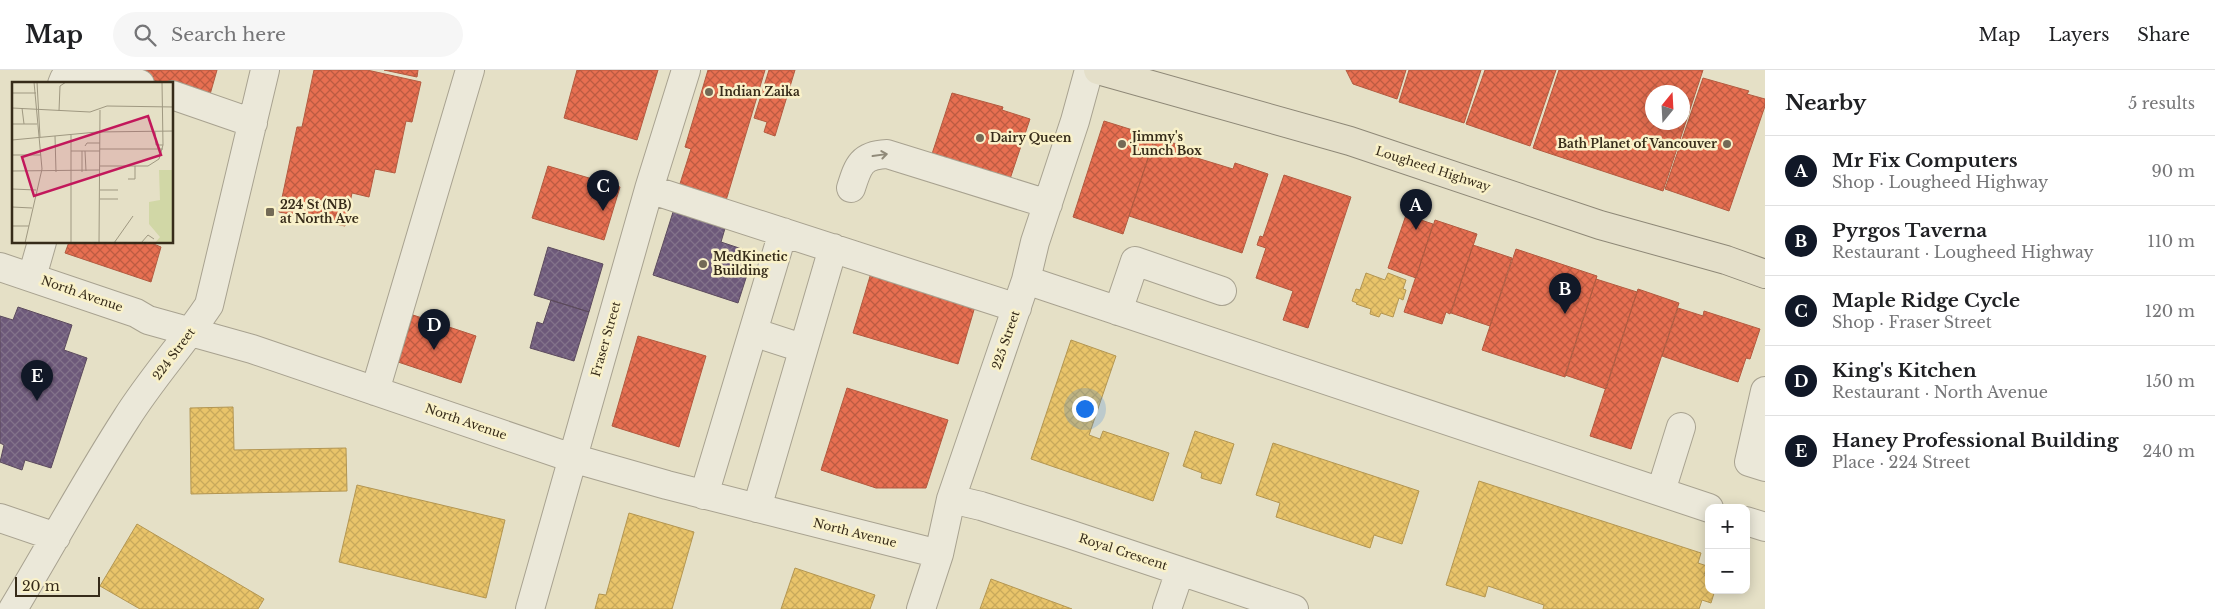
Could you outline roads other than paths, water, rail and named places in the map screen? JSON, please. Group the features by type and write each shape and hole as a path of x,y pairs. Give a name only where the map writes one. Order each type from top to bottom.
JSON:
{"main road":[{"name":"Lougheed Highway","path":"1098,70 1350,141 1600,225 1726,260 1765,274"}],"street":[{"path":"99,70 134,82"},
{"name":"224 Street","path":"13,609 126,418 209,305 265,70"},
{"path":"375,391 470,70"},
{"name":"Fraser Street","path":"530,609 649,189 686,70"},
{"name":"225 Street","path":"921,609 939,554 951,500 1026,280 1035,242 1075,121 1088,70"},
{"path":"63,82 64,79 77,82"},
{"path":"174,96 253,123"},
{"path":"851,188 858,165 876,154 887,154 1048,204"},
{"path":"649,189 1017,308"},
{"path":"704,495 783,232"},
{"path":"32,277 41,244"},
{"path":"757,508 832,248"},
{"path":"1118,311 1135,261 1222,290"},
{"name":"North Avenue","path":"0,267 136,313 148,320 252,349 572,458 704,495 939,554"},
{"path":"1026,280 1705,507"},
{"path":"753,332 802,348"},
{"path":"1765,391 1749,462 1765,467"},
{"path":"1661,492 1681,427"},
{"name":"Royal Crescent","path":"951,500 981,506 1294,609"},
{"path":"0,518 56,537"},
{"path":"1750,522 1765,527"},
{"path":"1167,609 1180,571"}],"place":[{"name":"Indian Zaika","path":"709,92"},
{"name":"Dairy Queen","path":"980,138"},
{"name":"Jimmy's Lunch Box","path":"1122,144"},
{"name":"Bath Planet of Vancouver","path":"1727,144"},
{"name":"Maple Ridge Cycle","path":"603,211"},
{"name":"224 St (NB) at North Ave","path":"270,212"},
{"name":"Mr Fix Computers","path":"1416,230"},
{"name":"MedKinetic Building","path":"703,264"},
{"name":"Pyrgos Taverna","path":"1565,314"},
{"name":"King's Kitchen","path":"434,350"},
{"name":"Haney Professional Building","path":"37,401"}]}
